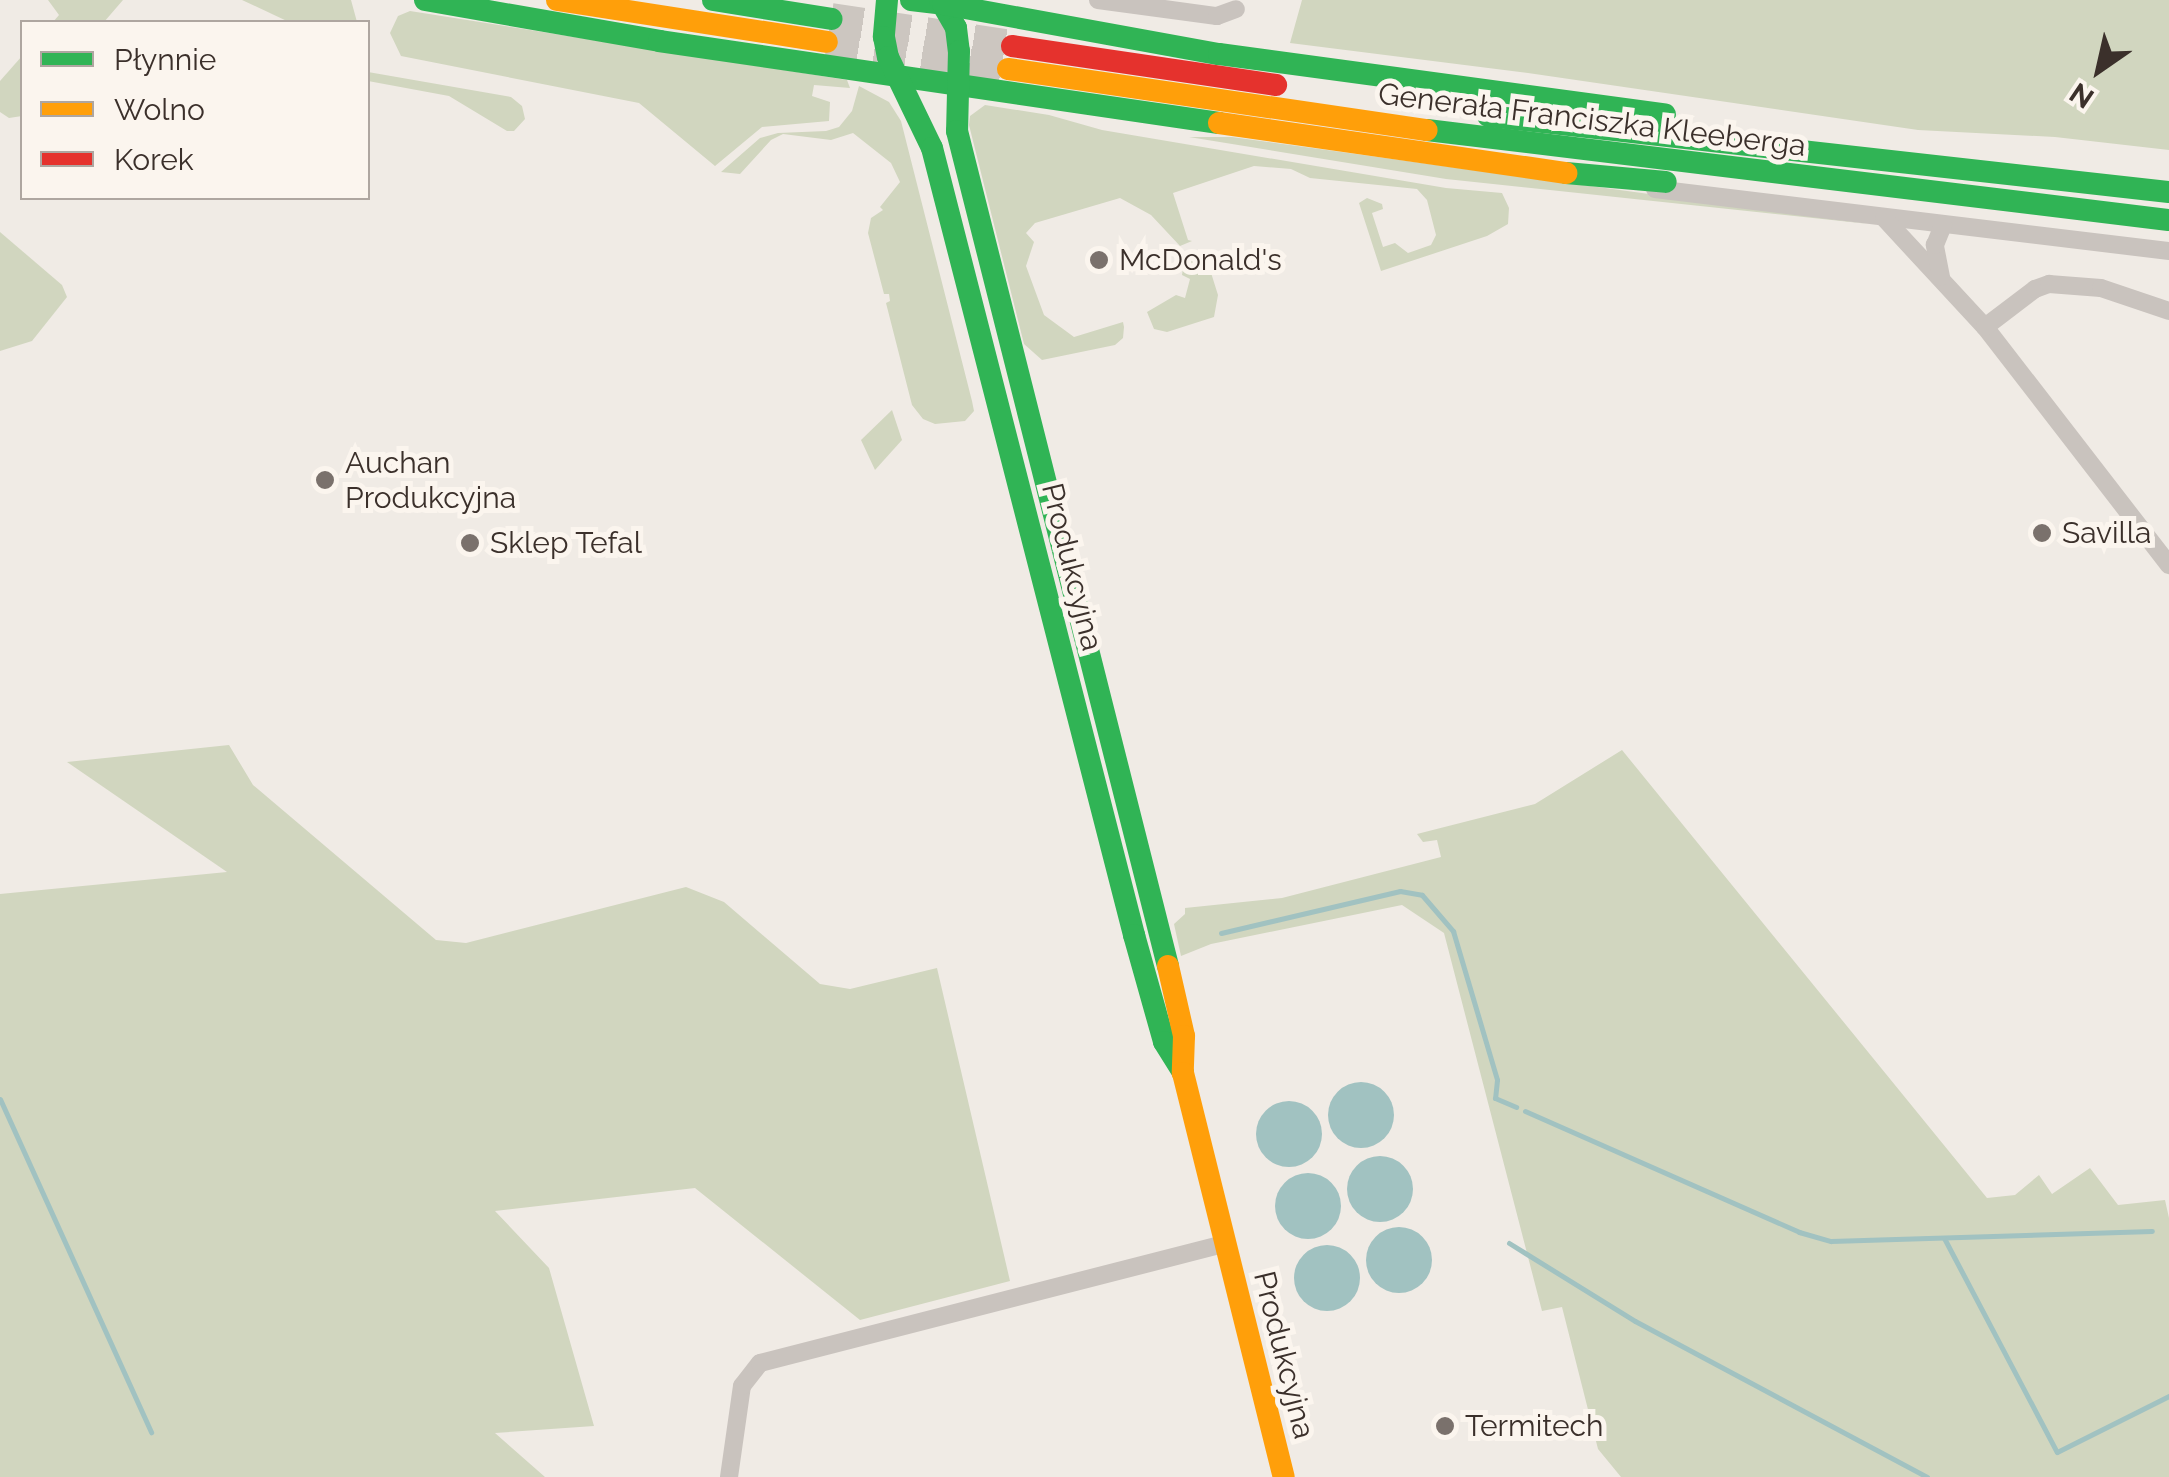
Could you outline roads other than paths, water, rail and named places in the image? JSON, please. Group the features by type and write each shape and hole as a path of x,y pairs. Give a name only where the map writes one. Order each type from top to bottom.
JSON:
{"main road":[{"path":"426,0 898,77 1566,173 1812,190 1892,189"},
{"path":"557,0 829,31 713,0"},
{"name":"Produkcyjna","path":"887,0 884,37 898,77 932,148 1164,1042 1183,1073"},
{"path":"911,0 941,2 1220,54 1481,92 1690,116 1840,154"},
{"name":"Produkcyjna","path":"941,2 956,28 957,131 1153,901 1184,1036 1183,1073 1284,1477"},
{"name":"Generała Franciszka Kleeberga","path":"1012,46 1448,111 2169,192"},
{"name":"Generała Franciszka Kleeberga","path":"1008,69 1485,138 2169,220"},
{"path":"2078,182 2127,174 2169,178"},
{"path":"2086,211 2169,230"},
{"path":"1127,904 1153,901"}],"street":[{"path":"1098,0 1217,16 1236,9"},
{"path":"1566,173 1712,198 2169,251"},
{"path":"1884,218 1900,240 1942,277 1985,327 2169,565"},
{"path":"1942,277 1934,245 1943,225"},
{"path":"1985,327 2035,289 2050,284 2102,288 2169,311"},
{"path":"729,1477 738,1403 748,1374 760,1363 1225,1244"}],"water":[{"path":"1361,1082 1384,1092 1394,1115 1384,1138 1361,1148 1338,1138 1328,1115 1338,1092"},
{"path":"1289,1101 1312,1111 1322,1134 1312,1157 1289,1167 1266,1157 1256,1134 1266,1111"},
{"path":"1380,1156 1403,1166 1413,1189 1403,1212 1380,1222 1357,1212 1347,1189 1357,1166"},
{"path":"1308,1173 1331,1183 1341,1206 1331,1229 1308,1239 1285,1229 1275,1206 1285,1183"},
{"path":"1399,1227 1422,1237 1432,1260 1422,1283 1399,1293 1376,1283 1366,1260 1376,1237"},
{"path":"1327,1245 1350,1255 1360,1278 1350,1301 1327,1311 1304,1301 1294,1278 1304,1255"}],"waterway":[{"path":"1221,933 1400,891 1422,895 1453,931 1497,1080 1495,1098 1516,1107"},
{"path":"0,1099 151,1432"},
{"path":"1525,1111 1799,1232 1831,1241 2152,1231"},
{"path":"1944,1238 2057,1452 2169,1396"},
{"path":"1509,1243 1635,1321 1927,1477"}],"tunnel":[{"path":"831,19 1012,46"},
{"path":"827,42 1008,69"}],"place":[{"name":"McDonald's","path":"1099,260"},
{"name":"Auchan Produkcyjna","path":"325,480"},
{"name":"Savilla","path":"2042,533"},
{"name":"Sklep Tefal","path":"470,543"},
{"name":"Termitech","path":"1445,1426"}]}
